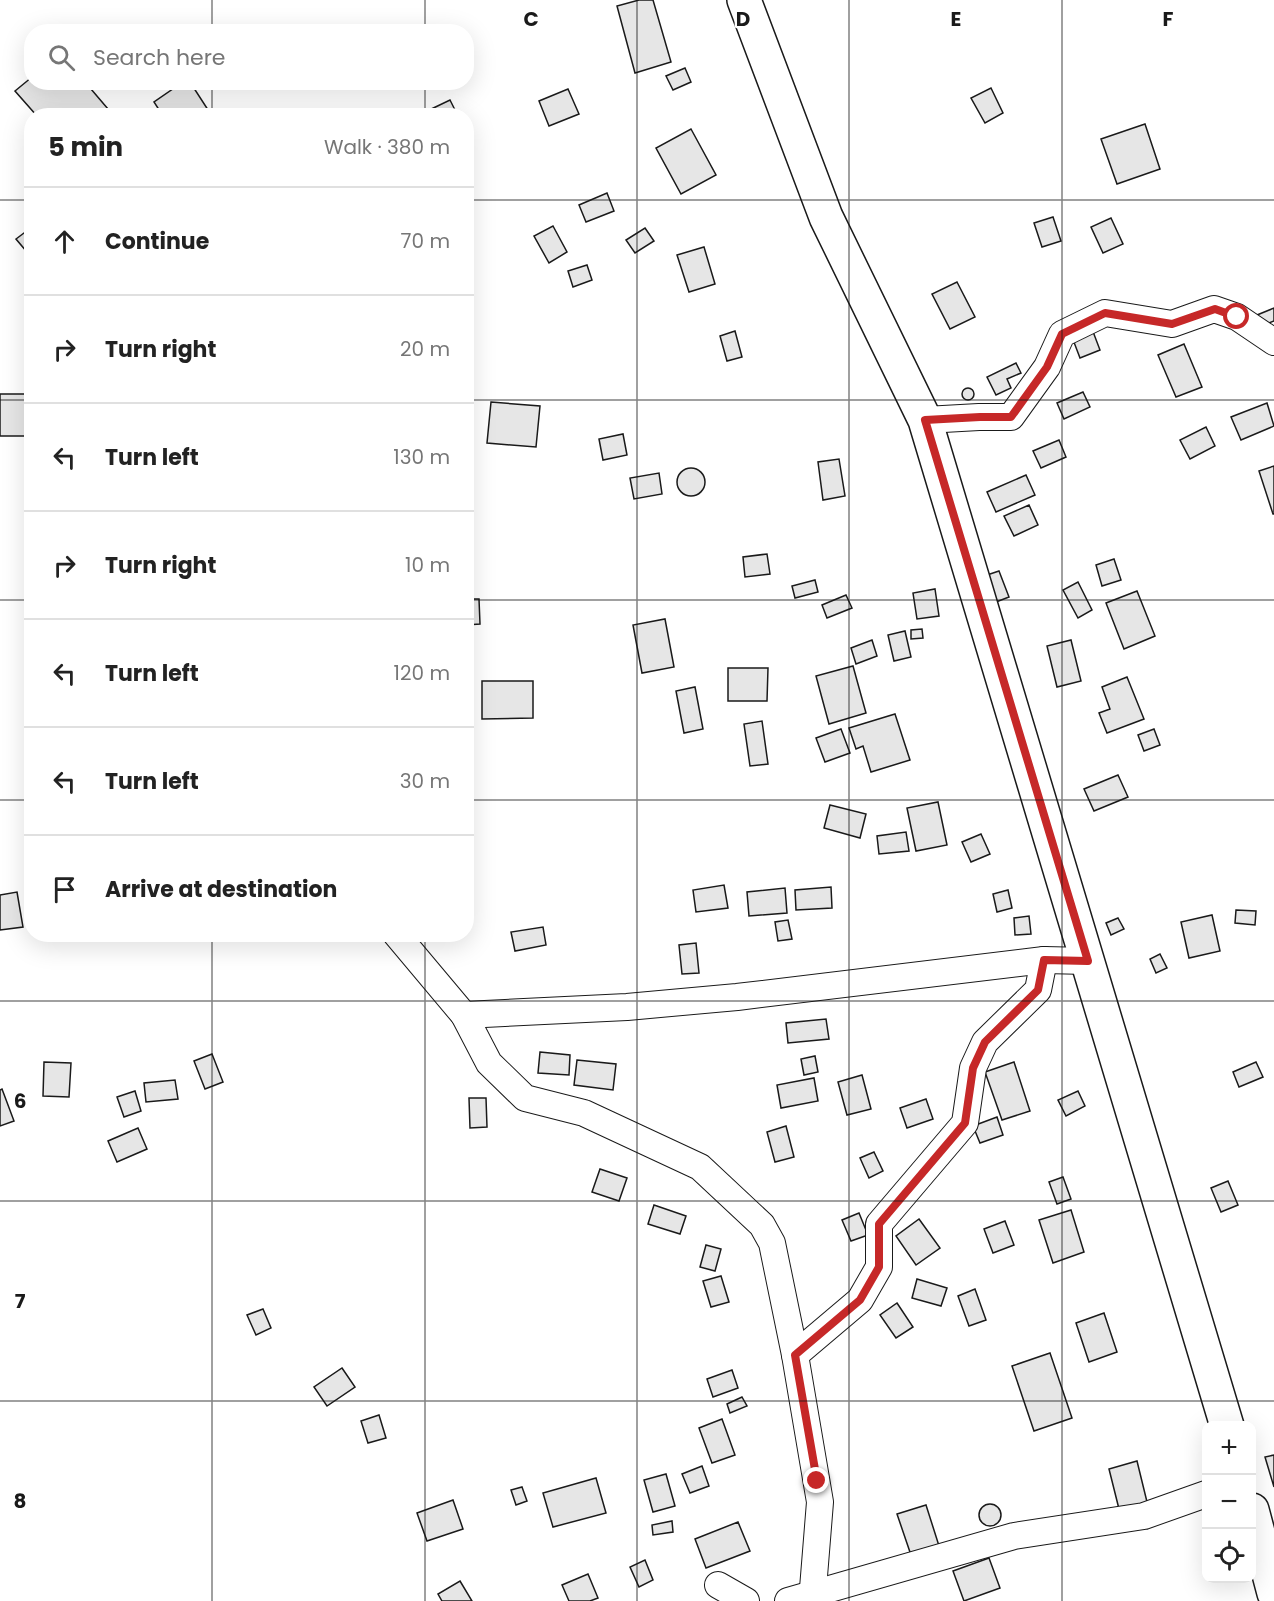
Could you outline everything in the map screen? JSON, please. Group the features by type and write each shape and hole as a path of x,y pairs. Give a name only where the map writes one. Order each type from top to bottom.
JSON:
{"main road":[{"path":"744,0 826,217 925,420 1226,1421"},
{"path":"1256,1528 1274,1593"}],"street":[{"path":"925,420 1011,417 1047,367 1062,334 1105,313 1172,324 1215,309 1237,317 1274,342"},
{"path":"403,942 464,1015 489,1063 525,1098 584,1113 699,1167 762,1225 772,1243 795,1355 820,1502 804,1599 1014,1536 1144,1516 1202,1495"},
{"path":"464,1015 627,1007 737,997 1044,960 1088,961"},
{"path":"795,1355 860,1300 879,1267 879,1224 965,1123 973,1068 985,1042 1038,990 1044,960"},
{"path":"718,1585 746,1601"}],"building":[{"path":"639,0 653,0 671,62 635,73 617,6"},
{"path":"685,68 691,82 673,90 666,76"},
{"path":"24,84 24,90 92,90 107,108 30,108 15,91"},
{"path":"991,88 1003,113 985,123 971,98"},
{"path":"568,89 579,114 549,126 539,101"},
{"path":"171,90 195,90 207,108 158,108 154,102"},
{"path":"450,100 454,108 433,108"},
{"path":"1145,124 1160,169 1117,184 1101,139"},
{"path":"691,129 716,175 681,194 656,148"},
{"path":"607,193 614,211 586,222 579,205"},
{"path":"1053,217 1061,241 1042,247 1034,223"},
{"path":"1111,218 1123,244 1103,253 1091,227"},
{"path":"553,226 567,252 549,263 534,236"},
{"path":"645,228 654,241 635,253 626,240"},
{"path":"24,233 24,248 16,239"},
{"path":"704,247 715,284 689,292 677,255"},
{"path":"587,265 592,280 573,287 568,271"},
{"path":"957,282 975,317 950,329 932,294"},
{"path":"1274,308 1274,321 1261,326 1257,315"},
{"path":"1092,329 1100,350 1080,358 1072,337"},
{"path":"735,331 742,357 727,361 720,336"},
{"path":"1184,344 1202,387 1176,397 1158,355"},
{"path":"1016,363 1021,373 1007,379 1011,388 996,395 987,377"},
{"path":"970,388 974,394 970,400 966,400 962,392"},
{"path":"1083,392 1090,407 1064,419 1057,403"},
{"path":"0,394 24,394 24,436 0,436"},
{"path":"491,402 540,406 536,447 487,443"},
{"path":"1267,403 1274,426 1241,440 1231,417"},
{"path":"1206,427 1215,446 1190,459 1180,440"},
{"path":"623,434 627,455 603,460 599,439"},
{"path":"1059,440 1066,457 1041,468 1033,451"},
{"path":"839,459 845,496 823,500 818,462"},
{"path":"1274,466 1274,514 1273,514 1259,471"},
{"path":"691,468 701,472 705,482 701,492 691,496 681,492 677,482 681,472"},
{"path":"659,473 662,494 634,499 630,478"},
{"path":"1026,475 1035,495 996,512 987,492"},
{"path":"1029,505 1038,525 1014,536 1004,516"},
{"path":"767,554 770,574 745,577 743,557"},
{"path":"1114,559 1121,580 1102,586 1096,565"},
{"path":"999,571 1009,597 996,602 987,575"},
{"path":"815,580 818,592 795,598 792,586"},
{"path":"1078,582 1092,610 1078,618 1063,590"},
{"path":"935,589 939,616 917,619 913,593"},
{"path":"1137,591 1155,636 1124,649 1106,603"},
{"path":"846,595 852,608 827,618 822,605"},
{"path":"474,599 479,599 480,624 474,624"},
{"path":"665,619 674,667 642,673 633,625"},
{"path":"922,629 923,638 911,639 911,630"},
{"path":"905,631 911,657 894,661 888,635"},
{"path":"872,640 877,656 856,664 851,648"},
{"path":"1071,640 1081,681 1057,687 1047,646"},
{"path":"853,666 866,713 829,724 816,676"},
{"path":"728,668 768,668 767,701 728,701"},
{"path":"1127,677 1144,719 1107,733 1099,713 1110,709 1102,687"},
{"path":"482,681 533,681 533,718 482,719"},
{"path":"695,687 703,729 684,733 676,691"},
{"path":"895,714 910,760 871,772 863,746 856,749 849,728"},
{"path":"762,721 768,764 750,766 744,724"},
{"path":"841,729 850,753 825,762 816,738"},
{"path":"1154,729 1160,745 1144,751 1138,735"},
{"path":"1118,775 1128,797 1094,811 1084,789"},
{"path":"938,802 947,845 916,851 907,808"},
{"path":"830,805 866,814 860,838 824,828"},
{"path":"906,832 909,851 879,854 877,836"},
{"path":"981,834 990,854 971,862 962,842"},
{"path":"724,885 728,908 696,912 693,890"},
{"path":"831,887 832,908 796,910 795,890"},
{"path":"785,888 787,913 749,916 747,892"},
{"path":"1008,890 1012,908 997,912 993,894"},
{"path":"17,892 23,927 0,930 0,895"},
{"path":"1236,910 1256,911 1255,925 1235,923"},
{"path":"1212,915 1220,951 1189,958 1181,922"},
{"path":"1029,916 1031,934 1015,935 1014,918"},
{"path":"1118,918 1124,929 1111,935 1106,923"},
{"path":"788,920 792,939 778,941 775,922"},
{"path":"543,927 546,945 515,951 511,932"},
{"path":"696,943 699,973 682,974 679,945"},
{"path":"1160,954 1167,968 1156,973 1150,959"},
{"path":"826,1019 829,1039 788,1043 786,1023"},
{"path":"540,1052 570,1055 569,1075 538,1073"},
{"path":"212,1054 223,1082 205,1089 194,1061"},
{"path":"815,1056 818,1072 804,1075 801,1059"},
{"path":"577,1060 616,1064 613,1090 574,1085"},
{"path":"44,1062 71,1063 69,1097 43,1096"},
{"path":"1014,1062 1030,1111 1002,1120 985,1072"},
{"path":"1256,1062 1263,1077 1239,1087 1233,1072"},
{"path":"862,1075 871,1109 847,1115 838,1082"},
{"path":"814,1078 818,1101 781,1108 777,1085"},
{"path":"175,1080 178,1099 146,1102 144,1083"},
{"path":"2,1089 14,1121 0,1126 0,1090"},
{"path":"135,1091 141,1111 124,1117 117,1097"},
{"path":"1078,1091 1085,1106 1066,1116 1058,1100"},
{"path":"469,1098 486,1098 487,1127 470,1128"},
{"path":"926,1099 933,1119 907,1128 900,1108"},
{"path":"997,1117 1003,1135 980,1143 973,1126"},
{"path":"786,1126 794,1157 775,1162 767,1132"},
{"path":"138,1128 147,1149 117,1162 108,1141"},
{"path":"874,1152 883,1171 869,1178 860,1158"},
{"path":"600,1169 627,1178 619,1201 592,1192"},
{"path":"1063,1177 1071,1199 1057,1204 1049,1182"},
{"path":"1228,1181 1238,1205 1221,1212 1211,1188"},
{"path":"654,1205 686,1216 680,1234 648,1224"},
{"path":"1071,1210 1084,1252 1053,1263 1039,1220"},
{"path":"859,1213 868,1235 851,1241 842,1220"},
{"path":"919,1219 940,1248 916,1265 896,1236"},
{"path":"1005,1221 1014,1245 993,1253 984,1229"},
{"path":"706,1245 721,1249 715,1271 700,1267"},
{"path":"721,1276 729,1302 711,1307 703,1281"},
{"path":"917,1279 947,1288 941,1306 912,1298"},
{"path":"975,1289 986,1320 969,1326 958,1296"},
{"path":"897,1303 913,1327 896,1338 880,1315"},
{"path":"263,1309 271,1328 256,1335 247,1315"},
{"path":"1104,1313 1117,1352 1089,1362 1076,1323"},
{"path":"1050,1353 1072,1418 1034,1431 1012,1366"},
{"path":"342,1368 355,1387 327,1406 314,1387"},
{"path":"732,1370 738,1388 713,1397 707,1379"},
{"path":"742,1397 747,1406 730,1413 727,1404"},
{"path":"379,1415 386,1438 368,1443 361,1421"},
{"path":"722,1419 735,1455 712,1463 699,1428"},
{"path":"1274,1455 1274,1487 1265,1457"},
{"path":"1137,1461 1148,1506 1120,1513 1109,1469"},
{"path":"702,1466 709,1486 690,1493 682,1474"},
{"path":"666,1474 675,1506 653,1512 644,1480"},
{"path":"596,1478 606,1513 553,1527 543,1493"},
{"path":"522,1487 527,1501 516,1505 511,1490"},
{"path":"453,1500 463,1529 427,1541 417,1513"},
{"path":"990,1504 998,1507 1001,1515 998,1523 990,1526 982,1523 979,1515 982,1507"},
{"path":"926,1505 940,1549 912,1558 897,1514"},
{"path":"672,1521 673,1532 653,1535 652,1525"},
{"path":"738,1522 750,1551 706,1568 695,1539"},
{"path":"989,1558 1000,1588 964,1601 953,1571"},
{"path":"645,1560 653,1580 639,1587 630,1567"},
{"path":"588,1574 598,1598 590,1601 569,1601 562,1585"},
{"path":"460,1581 472,1601 442,1601 438,1594"}],"route":[{"path":"817,1481 795,1355 860,1300 879,1267 879,1224 965,1123 973,1068 985,1042 1038,990 1044,960 1088,961 925,420 1011,417 1047,367 1062,334 1105,313 1172,324 1215,309 1237,317"}]}
